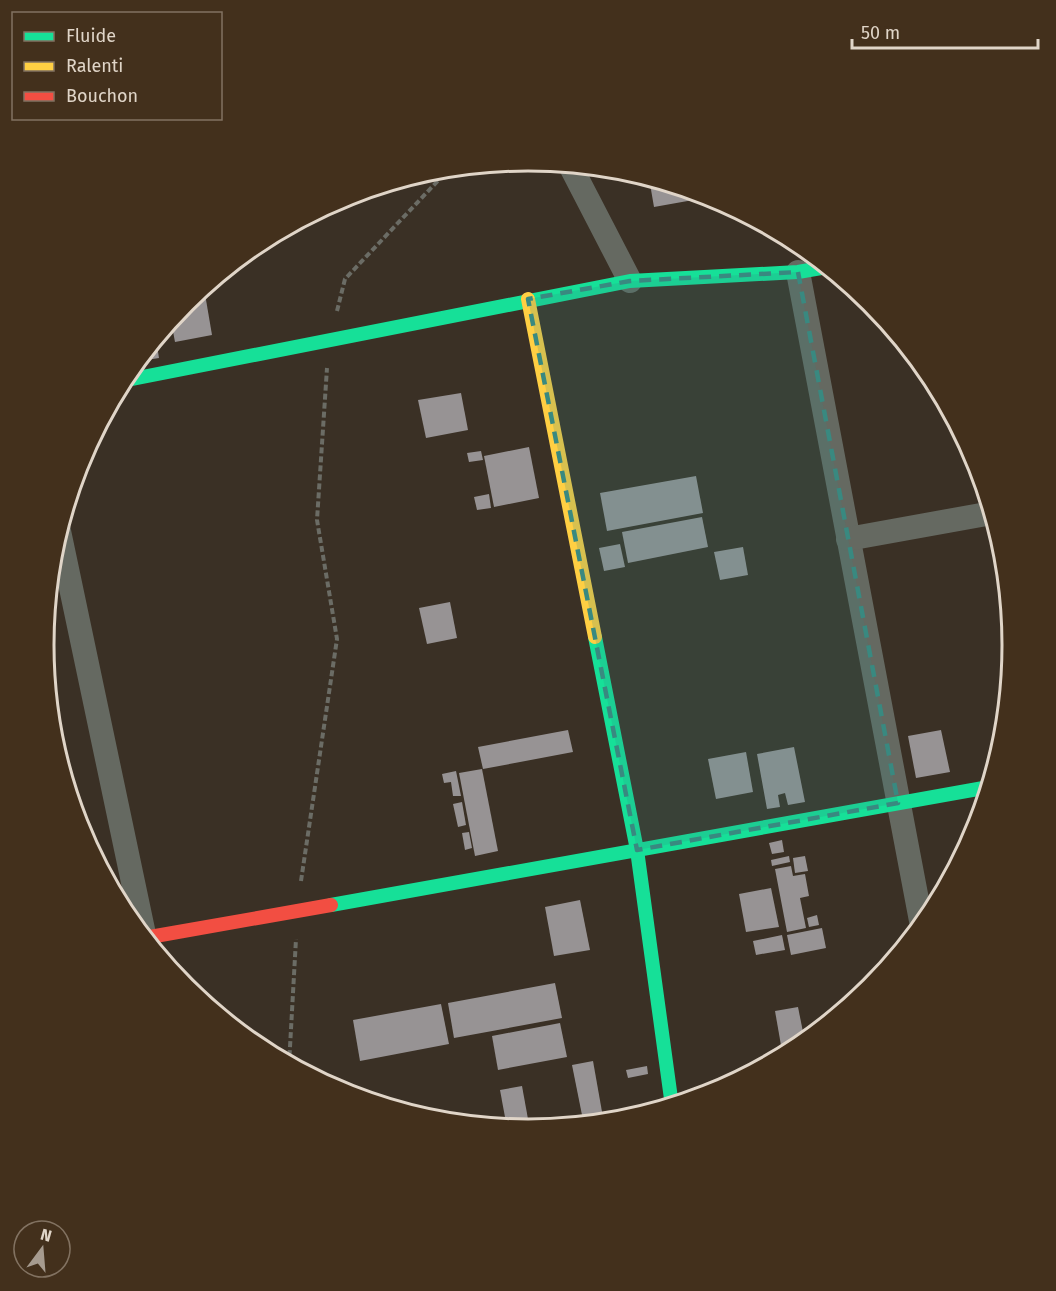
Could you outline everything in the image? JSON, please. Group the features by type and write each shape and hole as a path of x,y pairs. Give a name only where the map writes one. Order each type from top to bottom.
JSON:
{"street":[{"path":"575,175 630,281"},
{"path":"137,378 328,342 528,299 630,281 798,272 817,269"},
{"path":"798,272 919,913"},
{"path":"528,299 637,850 671,1097"},
{"path":"848,539 983,515"},
{"path":"63,552 141,919"},
{"path":"154,936 980,789"}],"path":[{"path":"290,1055 297,910 337,639 317,520 328,342 345,279 438,181"}],"highlighted area":[{"path":"798,272 898,803 637,850 528,299 630,281"}],"building":[{"path":"651,188 690,201 654,207"},
{"path":"206,298 212,335 175,342 173,332"},
{"path":"158,350 159,358 150,359"},
{"path":"461,393 468,430 426,438 418,400"},
{"path":"529,447 539,498 494,507 484,456"},
{"path":"481,451 483,460 469,462 467,453"},
{"path":"696,476 703,513 607,531 600,493"},
{"path":"489,494 491,508 477,510 474,497"},
{"path":"702,517 708,547 628,563 622,532"},
{"path":"620,544 625,567 604,571 599,548"},
{"path":"743,547 748,575 720,580 714,552"},
{"path":"450,602 457,638 427,644 419,608"},
{"path":"568,730 573,752 483,769 478,747"},
{"path":"941,730 950,772 916,778 908,736"},
{"path":"794,747 805,802 788,805 785,793 778,795 780,807 767,809 757,754"},
{"path":"746,752 753,792 716,799 708,759"},
{"path":"482,769 498,851 475,856 459,773"},
{"path":"456,771 461,796 453,796 451,782 444,783 442,774"},
{"path":"462,802 466,825 458,827 453,804"},
{"path":"469,832 472,848 465,850 462,833"},
{"path":"782,840 784,852 772,854 769,843"},
{"path":"789,856 790,862 772,866 771,860"},
{"path":"805,856 808,871 795,873 793,858"},
{"path":"791,866 793,876 805,874 809,896 800,898 806,928 787,932 775,869"},
{"path":"771,888 779,927 746,932 739,894"},
{"path":"580,900 590,950 554,956 545,907"},
{"path":"817,915 819,925 809,927 807,918"},
{"path":"822,928 826,948 791,955 787,935"},
{"path":"782,935 785,950 756,955 753,941"},
{"path":"555,983 562,1018 454,1038 448,1003"},
{"path":"441,1004 449,1044 360,1061 353,1020"},
{"path":"798,1007 803,1032 781,1046 775,1011"},
{"path":"560,1023 567,1057 498,1070 492,1036"},
{"path":"593,1061 602,1113 582,1116 572,1065"},
{"path":"647,1066 648,1074 628,1078 626,1070"},
{"path":"522,1086 528,1120 505,1119 500,1090"}],"traffic: fast":[{"path":"137,378 630,281 798,272 817,269"},
{"path":"595,637 637,850 671,1097"},
{"path":"331,905 980,789"}],"traffic: slow":[{"path":"528,299 595,637"}],"traffic: jam":[{"path":"154,936 331,905"}]}
